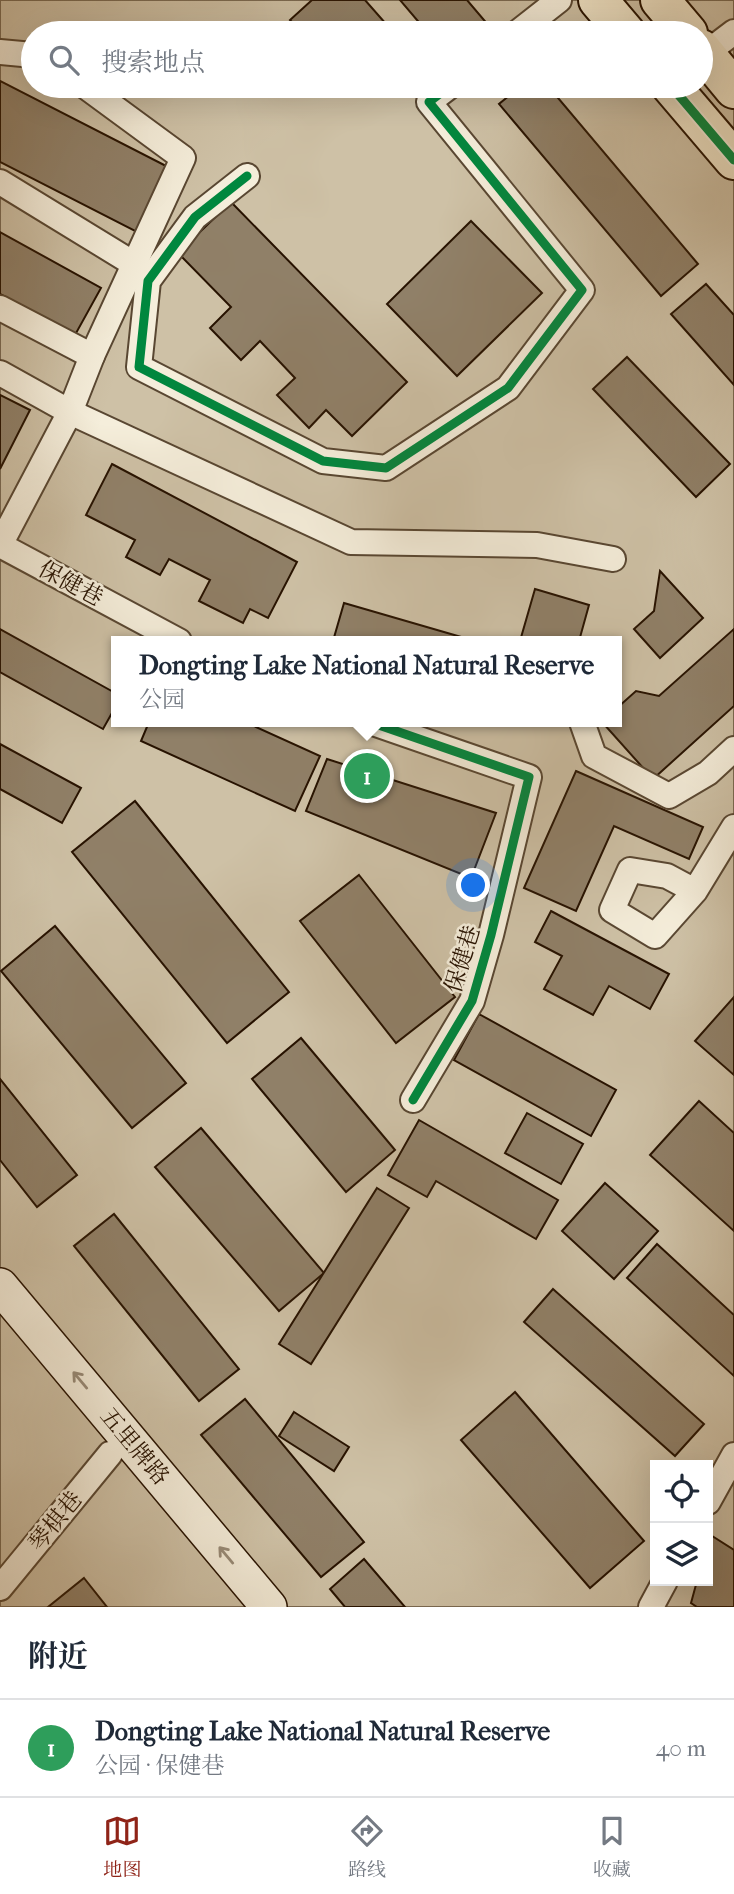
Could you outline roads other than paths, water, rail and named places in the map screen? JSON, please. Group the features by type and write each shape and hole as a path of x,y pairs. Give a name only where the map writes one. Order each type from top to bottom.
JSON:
{"main road":[{"path":"598,0 616,21"},
{"path":"660,0 684,21"},
{"path":"713,52 734,89"},
{"path":"681,98 734,160"},
{"name":"五里牌路","path":"0,1286 270,1607"},
{"name":"五里牌路","path":"0,1323 238,1607"}],"street":[{"path":"532,21 559,0"},
{"path":"0,52 21,54"},
{"path":"0,545 70,412 92,356 183,158 101,98"},
{"path":"247,176 195,217 148,281 139,368 323,461 386,468 508,388 582,290 429,102 434,98"},
{"path":"0,182 134,264"},
{"path":"0,308 92,356"},
{"path":"0,373 70,412 351,542 537,545 612,559"},
{"name":"保健巷","path":"0,545 170,636"},
{"name":"保健巷","path":"384,727 529,777 472,1002 413,1100"},
{"path":"584,727 594,756 669,796 708,773 734,749"},
{"path":"695,891 734,827"},
{"name":"琴棋巷","path":"0,1588 110,1454"},
{"path":"713,1493 734,1455"},
{"path":"651,1607 662,1586"}],"place":[{"name":"Dongting Lake National Natural Reserve","path":"367,776"}]}
